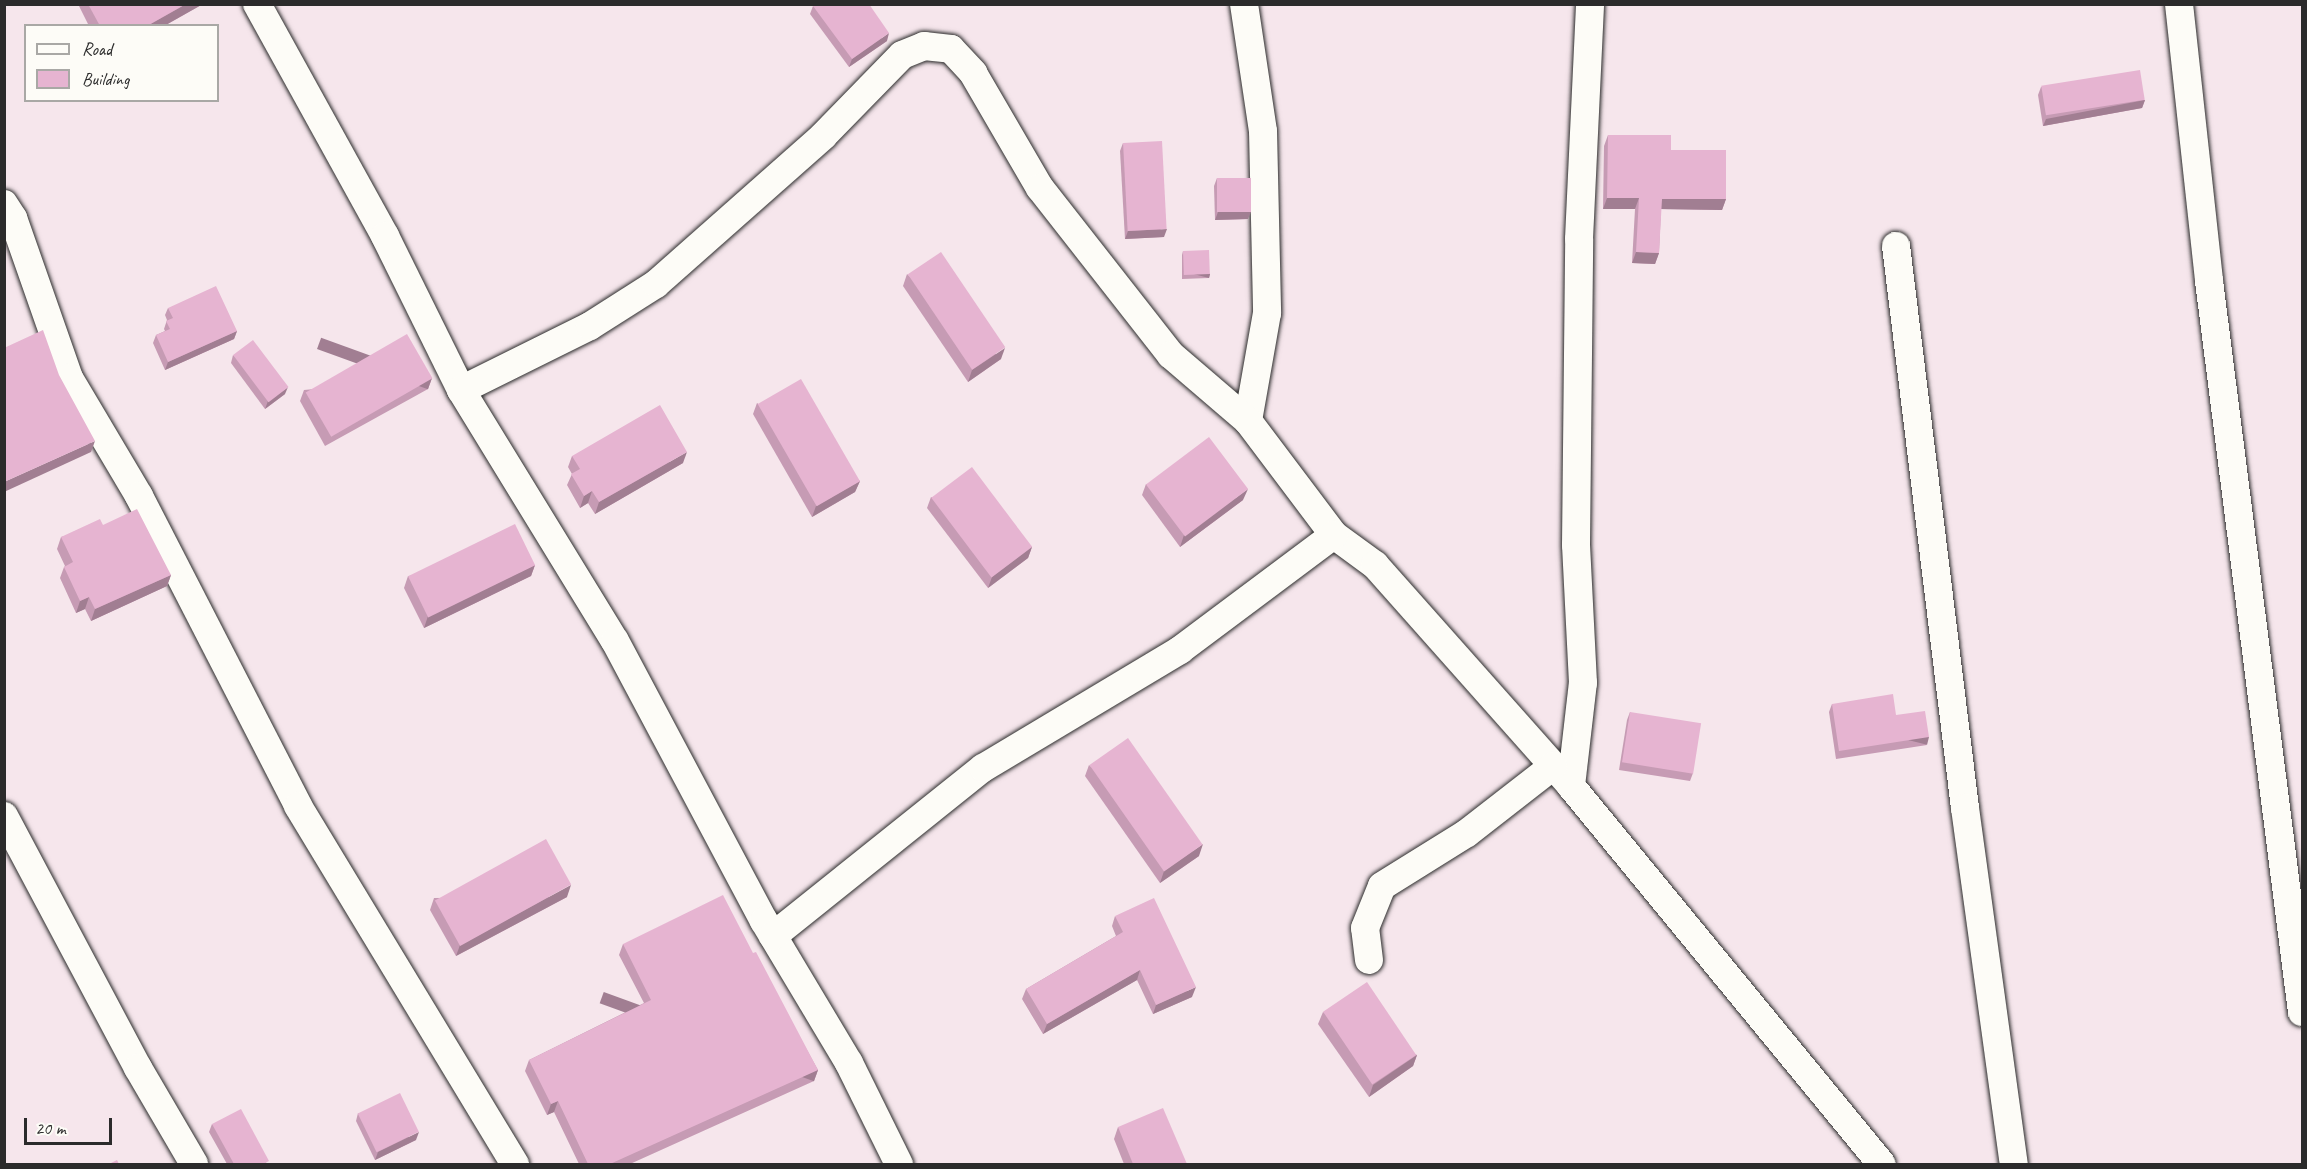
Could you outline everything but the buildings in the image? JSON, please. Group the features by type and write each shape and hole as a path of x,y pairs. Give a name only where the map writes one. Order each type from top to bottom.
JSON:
{"street":[{"path":"256,4 385,236 461,390 615,641 773,936 849,1063 899,1164"},
{"path":"1244,4 1263,131 1267,313 1248,421"},
{"path":"1369,960 1365,928 1382,886 1562,776 1583,683 1576,545 1579,239 1590,4"},
{"path":"2180,4 2209,281 2302,1012"},
{"path":"461,390 590,326 656,284 823,136 903,56 924,46 936,45 951,49 973,73 1040,188 1171,355 1248,421 1334,535 1375,565 1562,776 1881,1164"},
{"path":"4,204 13,218 69,378 138,496 298,806 515,1164"},
{"path":"1896,246 1965,808 2014,1164"},
{"path":"773,936 983,768 1180,650 1334,535"},
{"path":"4,816 138,1068 194,1164"}]}
